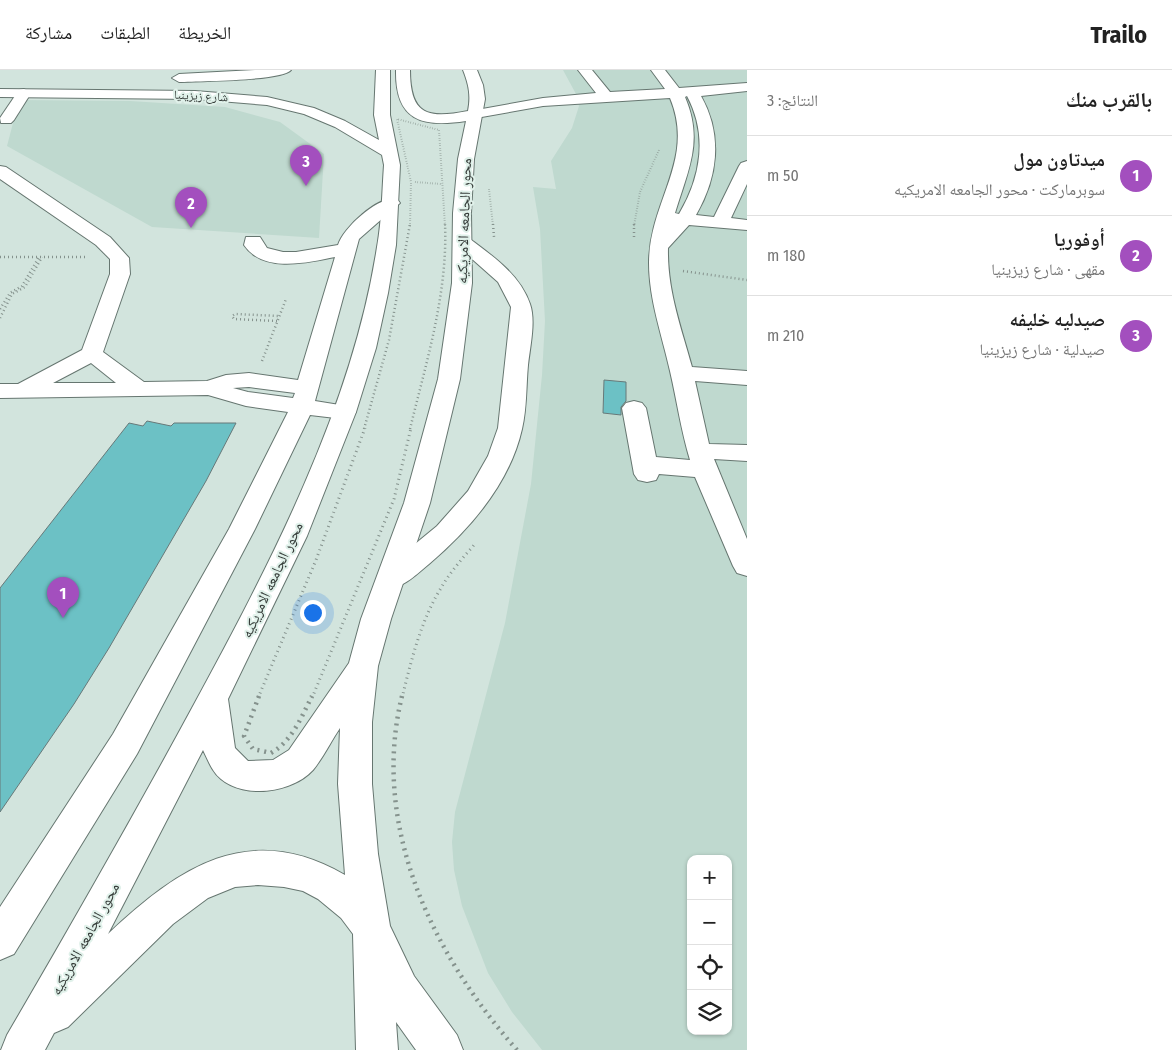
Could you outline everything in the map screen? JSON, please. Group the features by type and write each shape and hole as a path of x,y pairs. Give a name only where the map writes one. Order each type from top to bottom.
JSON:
{"main road":[{"name":"شارع زيزينيا","path":"161,78 200,78 284,70"},
{"name":"محور الجامعه الامريكيه","path":"27,1042 130,858 213,700 294,536 344,412 364,348 378,293 391,203 390,153 382,114 383,70"},
{"path":"403,70 406,100 413,111 438,118 459,118 524,103 605,95 747,87"},
{"name":"محور الجامعه الامريكيه","path":"377,1050 372,931 360,854 355,784 356,722 363,666 376,619 420,493 449,379 458,319 466,151 476,114 476,85 470,70"},
{"path":"586,70 605,95"},
{"path":"658,70 683,91 704,115 710,141 709,160 699,193 685,219 659,247"},
{"path":"674,70 683,91 688,147 664,218 659,247 661,294 682,373 690,420 702,461 728,529 747,566"},
{"path":"196,95 200,78"},
{"name":"شارع زيزينيا","path":"0,93 196,95 267,101 309,111 340,124 390,153"},
{"path":"6,120 24,93"},
{"path":"622,94 664,106 687,120"},
{"path":"721,221 747,166"},
{"path":"0,171 103,241 119,258 121,267 119,280 92,354 11,391"},
{"path":"0,941 125,744 242,529 305,398 350,237 358,228 391,203"},
{"path":"664,218 721,221 747,225"},
{"path":"253,241 260,253 282,258 346,249"},
{"path":"391,579 430,549 460,520 483,490 499,460 510,431 521,307 510,281 499,270 463,243"},
{"path":"92,354 140,390"},
{"path":"682,373 747,378"},
{"path":"11,391 209,388 229,382 255,380 344,412"},
{"path":"209,388 233,396 305,398"},
{"path":"634,408 646,469 747,452"},
{"path":"213,700 218,748 223,760 232,770 245,776 260,778 276,776 290,770 301,760 363,666"},
{"path":"27,1042 168,903 198,883 231,870 264,867 297,872 328,884 354,905 372,931 396,983 430,1036 442,1050"}],"path":[{"path":"397,119 439,130 444,184 446,240 436,320 394,499 319,684 294,731 284,746 271,753 253,749 244,736 248,721 324,543 363,434 392,337 408,246 411,182 397,119"},
{"path":"489,186 496,243"},
{"path":"0,257 119,258"},
{"path":"0,309 10,293 22,286 40,257"},
{"path":"0,318 12,294 24,288 40,257"},
{"path":"255,380 286,299"},
{"path":"277,321 234,319 232,316 235,314 279,316"},
{"path":"479,538 445,581 427,617 400,700 393,757 394,792 400,828 411,866 422,900 437,935 456,970 481,1007 517,1050"}],"shaded area":[{"path":"563,70 747,70 747,1050 542,1050 512,1012 488,973 462,906 454,870 452,842 455,812 505,623 531,484 542,375 545,321 540,229 533,187 556,189 551,161 572,128 579,106 576,94"},
{"path":"19,100 130,101 225,107 280,122 324,154 319,238 152,227 7,146"}],"building":[{"path":"604,380 626,382 626,401 621,407 621,415 603,413"},
{"path":"147,421 171,426 174,423 236,423 206,481 109,648 74,704 0,812 0,588 129,423 143,426"}],"place":[{"name":"صيدليه خليفه","path":"306,186"},
{"name":"أوفوريا","path":"191,228"},
{"name":"ميدتاون مول","path":"63,618"}]}
